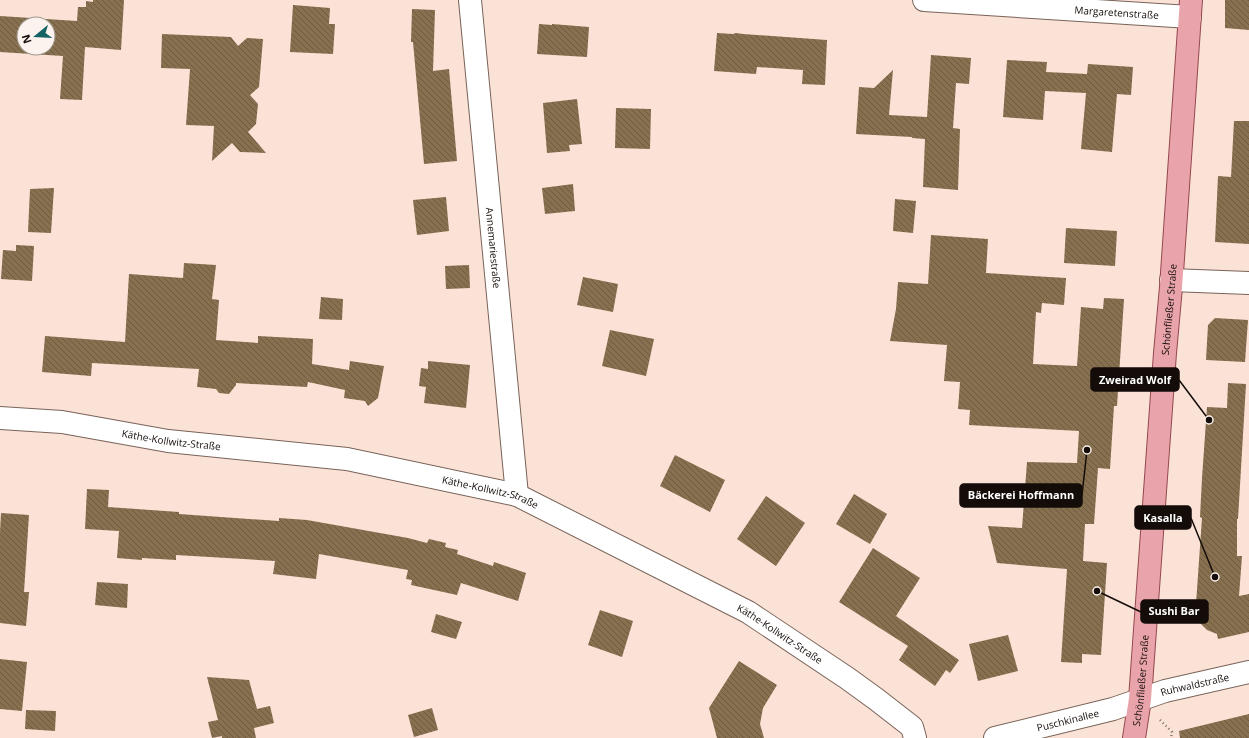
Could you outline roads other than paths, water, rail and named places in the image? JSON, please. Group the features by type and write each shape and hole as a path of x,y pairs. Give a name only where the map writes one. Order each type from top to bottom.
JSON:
{"main road":[{"name":"Schönfließer Straße","path":"1134,738 1140,699 1191,9"}],"street":[{"name":"Annemariestraße","path":"470,0 517,495"},
{"name":"Margaretenstraße","path":"924,0 1191,9"},
{"path":"1171,280 1249,283"},
{"name":"Käthe-Kollwitz-Straße","path":"0,418 62,422 168,441 347,459 517,495 748,612 876,699 912,727 915,738"},
{"name":"Ruhwaldstraße","path":"1140,699 1165,690 1249,672"},
{"name":"Puschkinallee","path":"995,738 1113,709 1140,699"}],"place":[{"name":"Zweirad Wolf","path":"1209,420"},
{"name":"Bäckerei Hoffmann","path":"1087,450"},
{"name":"Kasalla","path":"1215,577"},
{"name":"Sushi Bar","path":"1097,591"}]}
